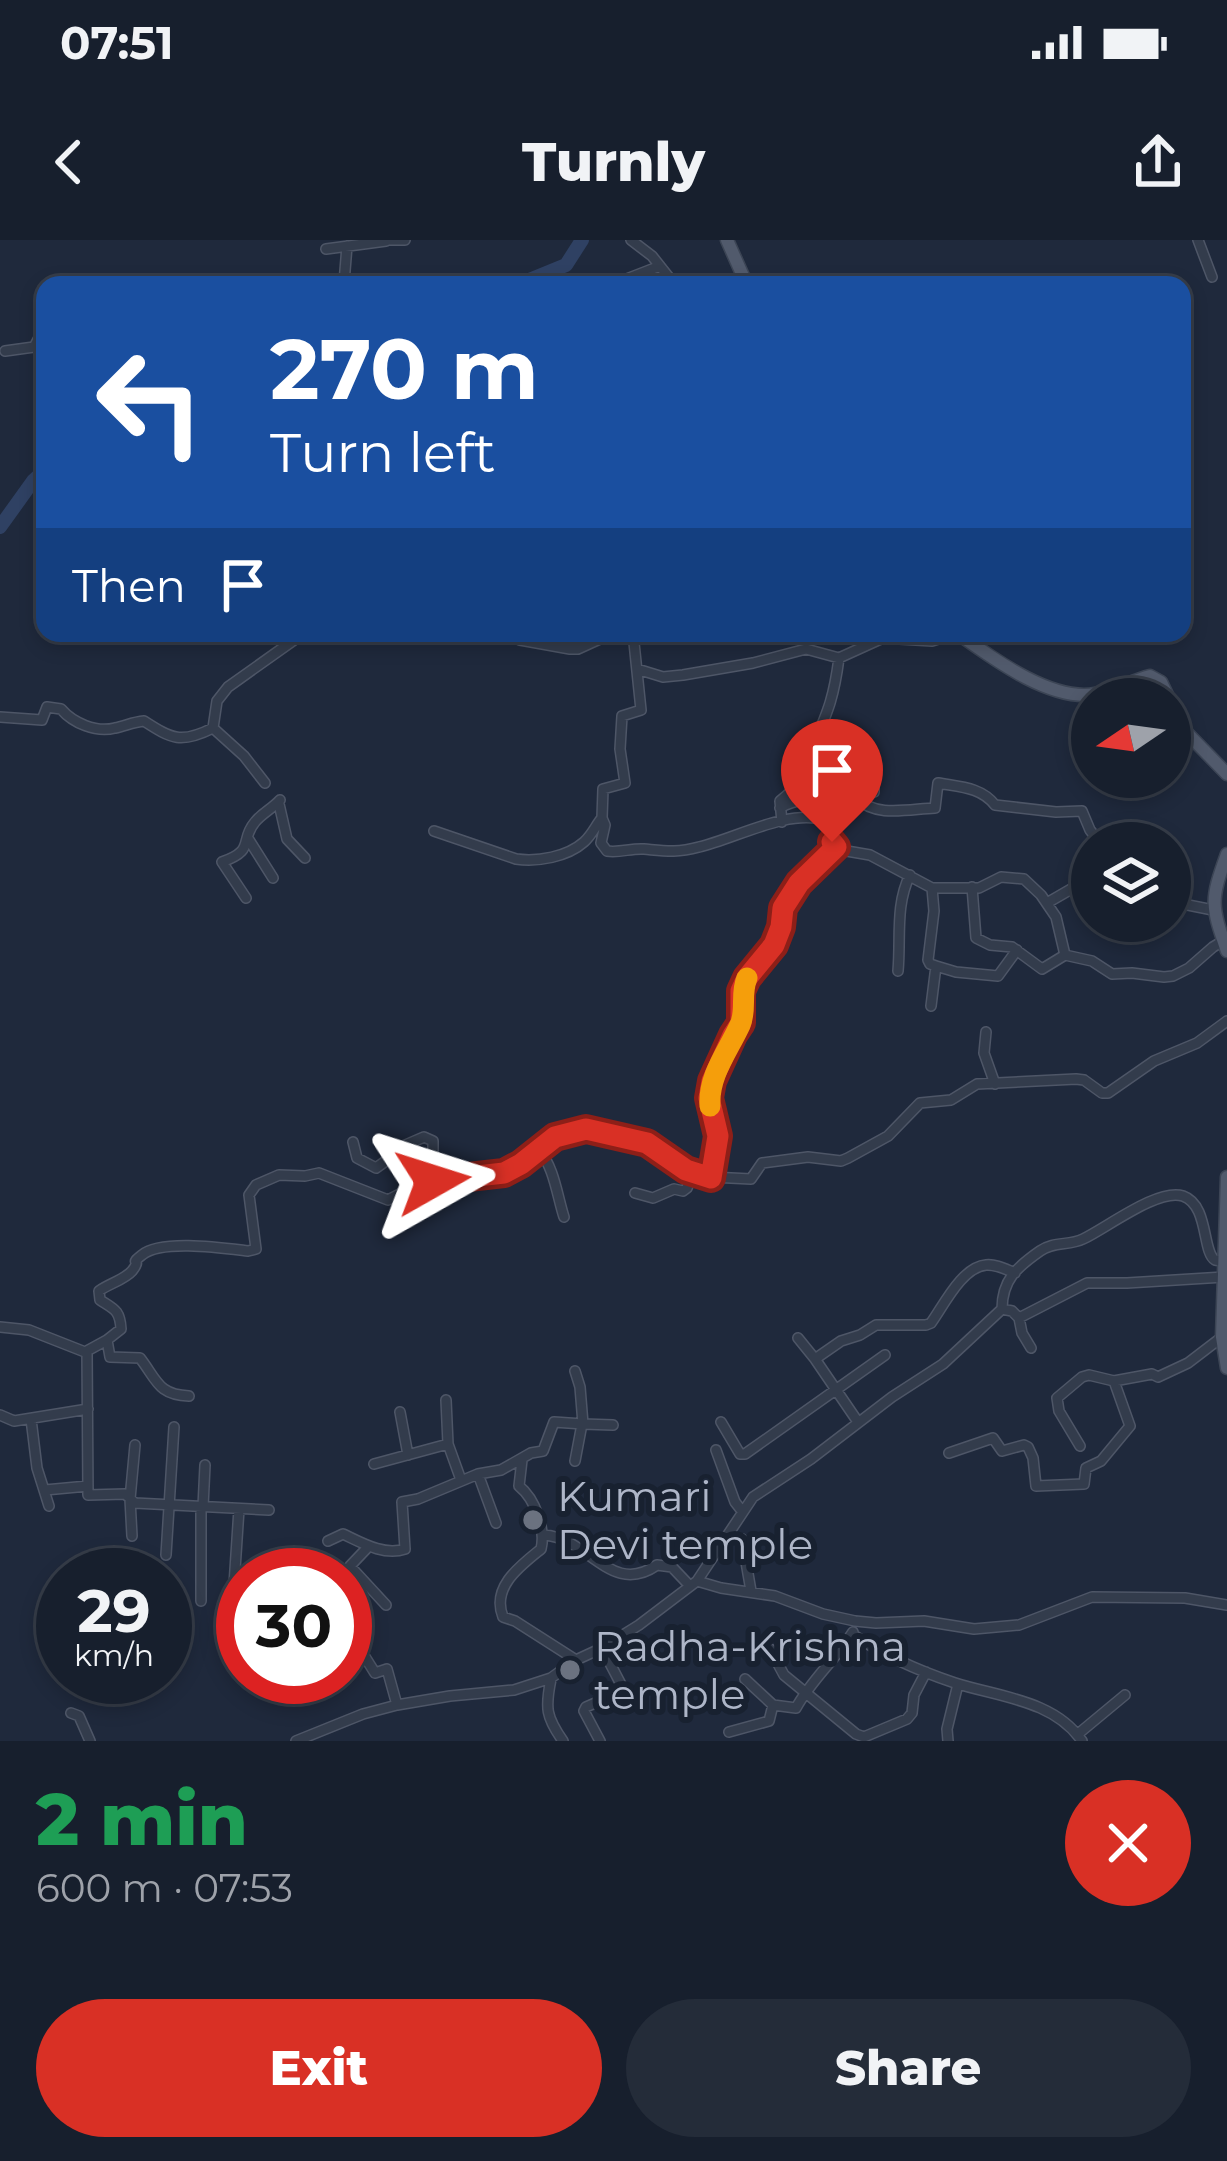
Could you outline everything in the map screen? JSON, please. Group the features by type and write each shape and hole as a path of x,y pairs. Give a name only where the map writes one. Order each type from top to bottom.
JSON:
{"main road":[{"path":"727,240 742,276"},
{"path":"971,642 1032,680 1071,695"},
{"path":"1191,737 1227,773"},
{"path":"1225,946 1213,910 1214,891 1227,854"},
{"path":"1227,1177 1227,1368"}],"street":[{"path":"326,249 406,240"},
{"path":"632,240 668,276"},
{"path":"1198,240 1212,278"},
{"path":"345,276 347,246"},
{"path":"634,276 660,266"},
{"path":"5,351 36,343"},
{"path":"213,728 221,694 289,642"},
{"path":"530,642 570,650 593,642"},
{"path":"634,642 641,710 622,716 625,783 603,789 601,843 607,851 687,850 798,817 825,820 836,847 870,855 932,888 984,887 1001,877 1016,876 1030,883 1056,917 1065,955"},
{"path":"782,822 782,799 803,779 830,708 839,658 861,642"},
{"path":"637,669 663,677 683,676 811,648 839,658"},
{"path":"0,717 42,720 47,707 62,709 70,719 98,729 144,721 167,736 187,739 213,728"},
{"path":"213,728 265,783"},
{"path":"780,808 795,800 856,798 874,792 874,768"},
{"path":"856,798 879,811 935,808 938,783 986,793 995,805 1082,811 1087,822"},
{"path":"246,898 222,862 240,854 254,823 279,802 286,839 304,858"},
{"path":"434,831 530,861 576,847 602,818"},
{"path":"249,840 273,878"},
{"path":"711,1178 718,1136 709,1098 712,1081 741,1023 741,991 774,945 783,908 799,883 836,847"},
{"path":"898,970 899,922 910,875"},
{"path":"972,887 976,938 1017,950 1042,969 1065,955 1092,961 1112,974 1164,977 1183,972 1225,946"},
{"path":"932,888 930,964 998,976 1017,950"},
{"path":"1047,903 1071,889"},
{"path":"1191,906 1213,910"},
{"path":"931,1006 936,966"},
{"path":"87,1352 121,1329 121,1317 100,1300 99,1292 128,1275 137,1258 151,1250 256,1249 249,1195 256,1185 274,1176 325,1174 388,1200 433,1181 504,1173 565,1133 594,1129 655,1146 693,1173 751,1179 762,1163 808,1157 841,1161 888,1136 920,1103 951,1100 977,1084 1081,1079 1108,1094 1146,1066 1197,1042 1227,1021"},
{"path":"986,1032 984,1053 995,1084"},
{"path":"353,1142 357,1158 376,1168 394,1150 424,1137 433,1141 433,1181"},
{"path":"539,1150 548,1160 564,1217"},
{"path":"635,1193 653,1198 674,1189 683,1191 693,1173"},
{"path":"296,1741 397,1705 514,1690 551,1678 639,1625 693,1583 753,1497 943,1364 1002,1309 1002,1292 1045,1246 1083,1240 1145,1202 1182,1196 1201,1217 1212,1256 1225,1260"},
{"path":"815,1359 875,1325 931,1323 968,1273 980,1265 993,1264 1015,1273"},
{"path":"1019,1318 1087,1283 1224,1277"},
{"path":"1002,1309 1019,1318 1031,1348"},
{"path":"0,1327 29,1330 87,1352"},
{"path":"1080,1446 1059,1411 1057,1398 1082,1377 1114,1381 1158,1377 1225,1336"},
{"path":"798,1338 858,1422"},
{"path":"107,1340 110,1358 140,1358 161,1388 173,1396 189,1396"},
{"path":"87,1352 88,1495 125,1494 135,1503 269,1510"},
{"path":"721,1422 740,1454 745,1454 885,1355"},
{"path":"575,1371 582,1424 575,1461"},
{"path":"949,1453 993,1438 1002,1450 1024,1445 1033,1458 1036,1486 1084,1484 1086,1468 1100,1461 1130,1426 1114,1381"},
{"path":"446,1400 448,1444 461,1480"},
{"path":"0,1415 14,1421 88,1409"},
{"path":"400,1412 408,1455"},
{"path":"31,1419 37,1468 49,1506"},
{"path":"328,1541 343,1534 369,1546 395,1552 405,1549 401,1502 501,1470 543,1451 554,1422 613,1425"},
{"path":"166,1548 174,1427"},
{"path":"374,1464 448,1444"},
{"path":"132,1536 135,1445"},
{"path":"716,1450 742,1511"},
{"path":"522,1460 519,1486 528,1493 544,1535 541,1550 512,1575 501,1595 500,1610 503,1617 576,1660"},
{"path":"201,1601 206,1465"},
{"path":"478,1474 496,1523"},
{"path":"45,1490 88,1486"},
{"path":"236,1548 238,1509"},
{"path":"544,1535 570,1541 628,1576 643,1575 657,1565 672,1567 693,1583 775,1596 823,1615 855,1621 924,1621 991,1629 1019,1625 1092,1597 1185,1598 1227,1605"},
{"path":"742,1539 752,1591"},
{"path":"369,1546 350,1566 386,1605"},
{"path":"746,1679 773,1705 795,1709 852,1634 855,1621"},
{"path":"852,1634 926,1672 1036,1706 1080,1738 1125,1695"},
{"path":"602,1648 626,1694"},
{"path":"770,1649 784,1676 864,1737 907,1719 926,1672"},
{"path":"372,1668 375,1673 387,1669 397,1705"},
{"path":"551,1678 547,1711 563,1741"},
{"path":"948,1741 958,1684"},
{"path":"600,1741 584,1711 602,1700"},
{"path":"734,1734 769,1720 773,1705"},
{"path":"71,1713 80,1716 90,1741"},
{"path":"334,1725 341,1741"}],"waterway":[{"path":"539,276 566,265 582,240"},
{"path":"0,527 36,478"}],"slow traffic":[{"path":"710,1106 712,1081 741,1023 741,991 747,978"}],"place":[{"name":"Kumari Devi temple","path":"533,1520"},
{"name":"Radha-Krishna temple","path":"570,1670"}],"route":[{"path":"433,1181 504,1173 555,1137 586,1129 647,1143 686,1170 711,1178 718,1136 709,1098 712,1081 741,1023 741,991 774,945 783,908 799,883 836,847 832,842"}]}
